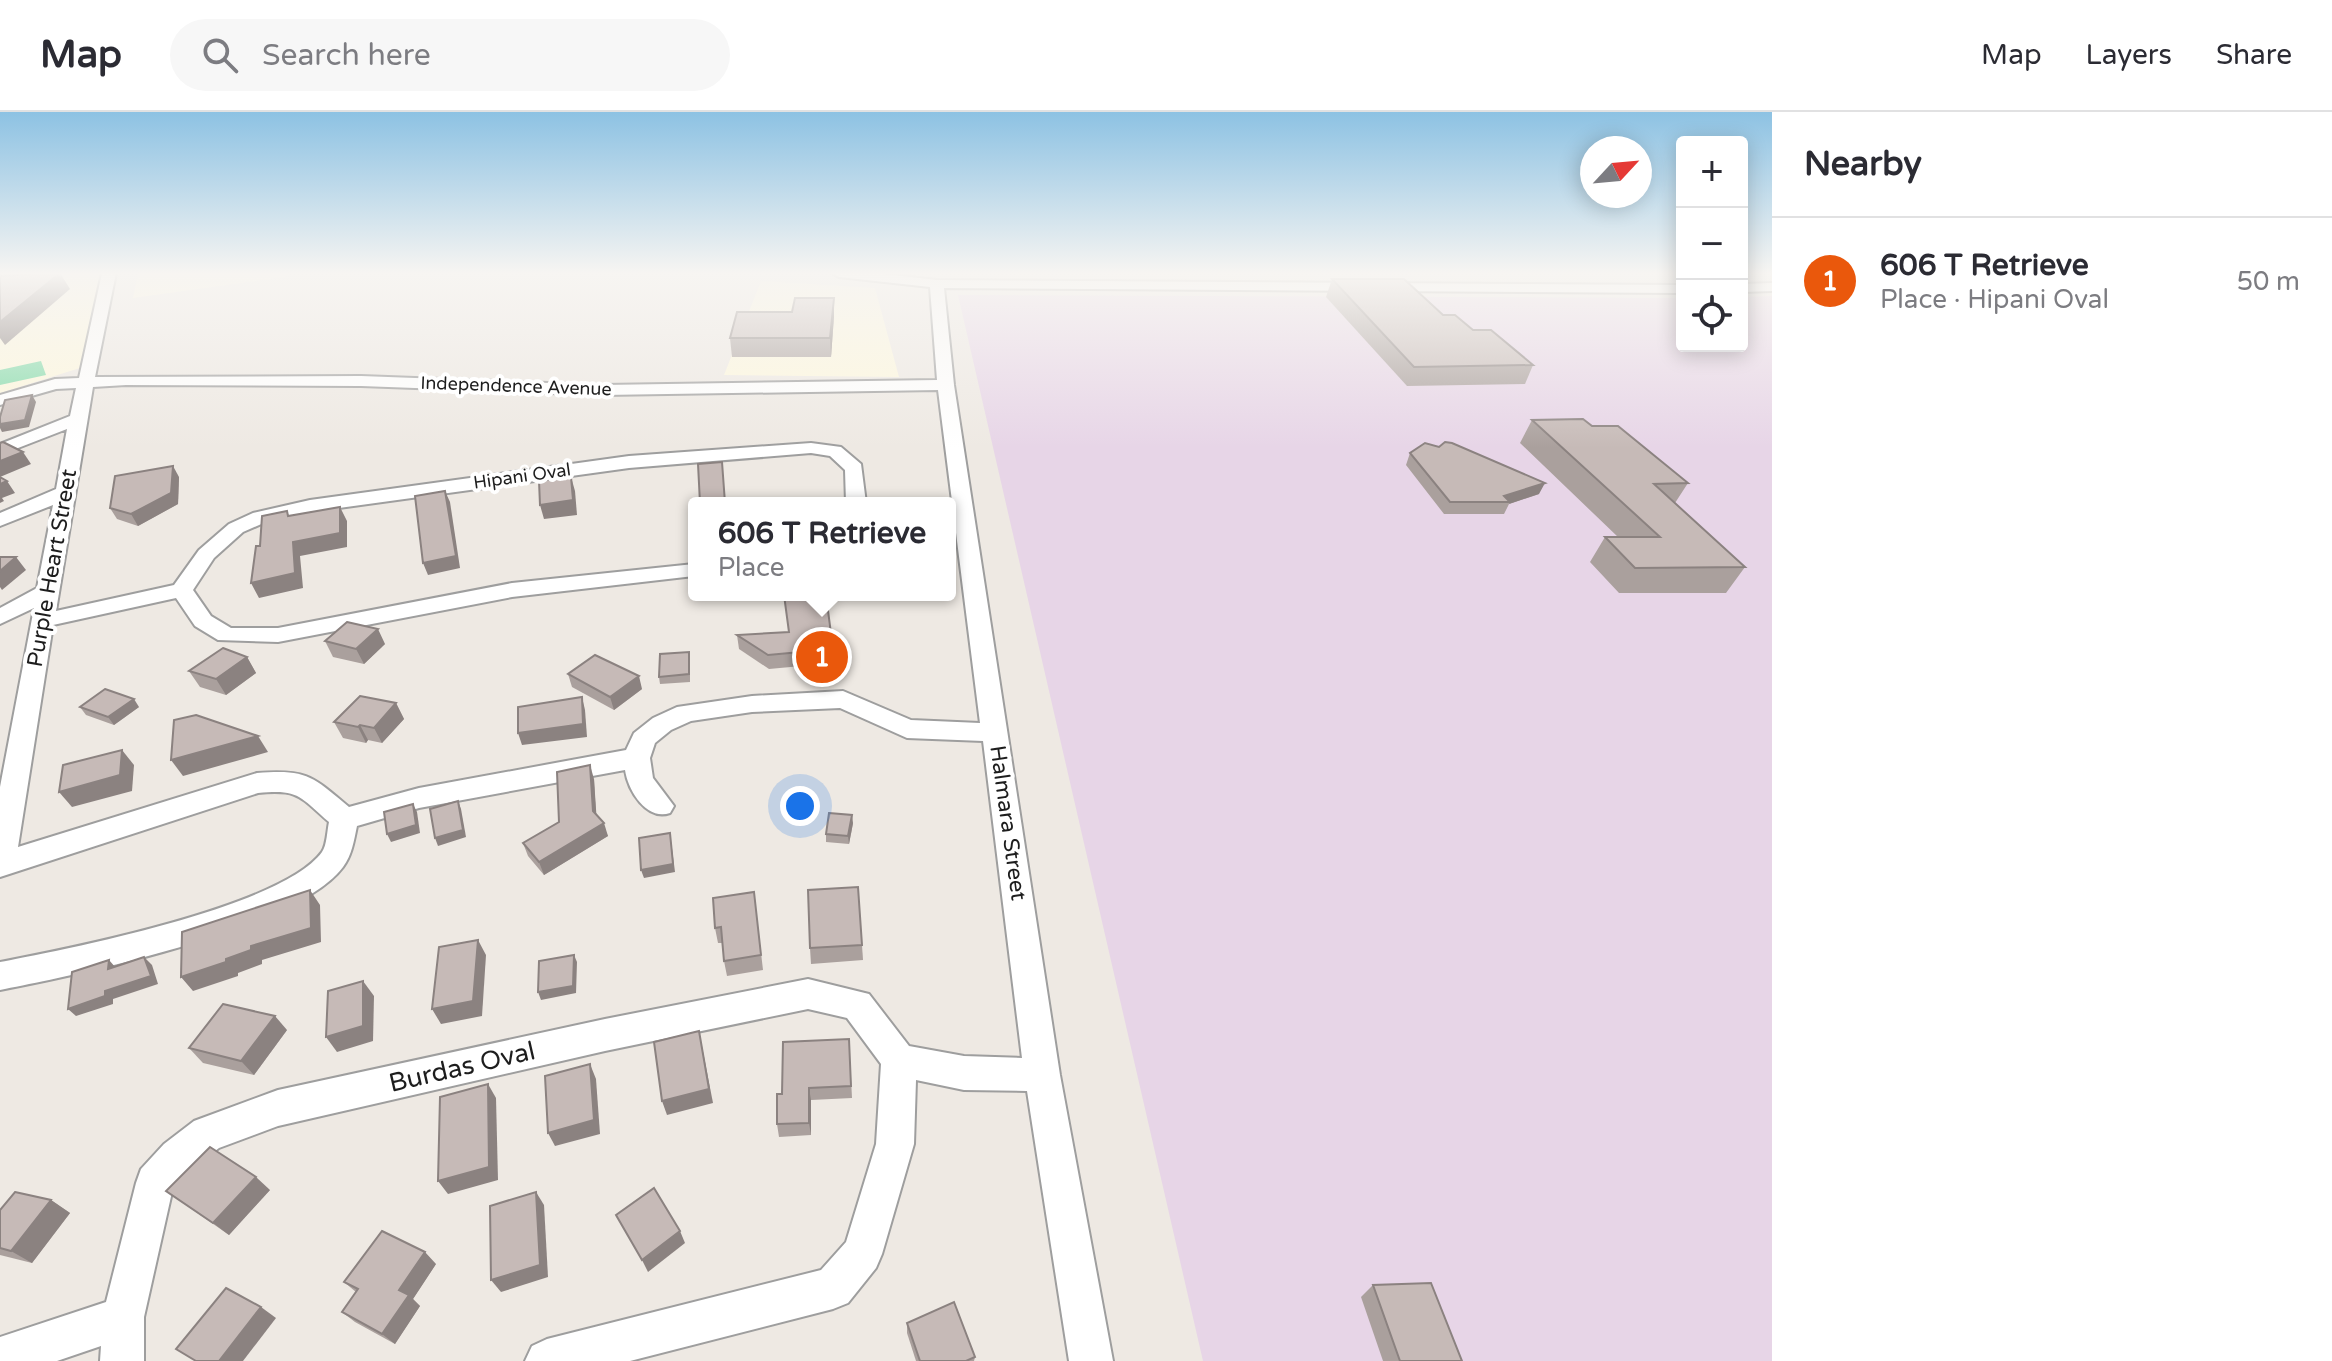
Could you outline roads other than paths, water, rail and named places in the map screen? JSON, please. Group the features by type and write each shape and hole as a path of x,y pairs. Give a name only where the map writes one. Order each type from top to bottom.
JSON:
{"street":[{"name":"Purple Heart Street","path":"0,864 64,493 97,331"},
{"name":"Halmara Street","path":"941,331 956,497"},
{"name":"Independence Avenue","path":"0,400 55,384 86,381 361,381 603,390 946,385"},
{"path":"0,450 78,419"},
{"name":"Hipani Oval","path":"182,590 206,554 236,528 260,517 310,506 537,473 811,448 835,451 854,468 856,497"},
{"path":"0,520 64,493"},
{"name":"Halmara Street","path":"956,499 960,544 996,733 1042,1075 1091,1361"},
{"path":"44,620 182,590 203,621 226,635 278,635 512,590 688,571"},
{"path":"0,617 47,592"},
{"path":"660,806 640,781 637,758 643,739 662,724 686,713 752,704 843,699 907,729 996,733"},
{"path":"0,748 22,733"},
{"path":"344,819 419,798 637,758"},
{"path":"0,864 257,783 289,780 308,788 344,819"},
{"path":"0,976 203,928 299,886 334,858 344,819"},
{"name":"Burdas Oval","path":"122,1361 123,1317 155,1183 177,1157 207,1134 278,1108 605,1035 808,994 857,1005 899,1060"},
{"path":"547,1361 833,1288 862,1254 895,1144 899,1060 964,1073 1042,1075"},
{"path":"0,1359 123,1317"}],"place":[{"name":"606 T Retrieve","path":"822,657"}]}
